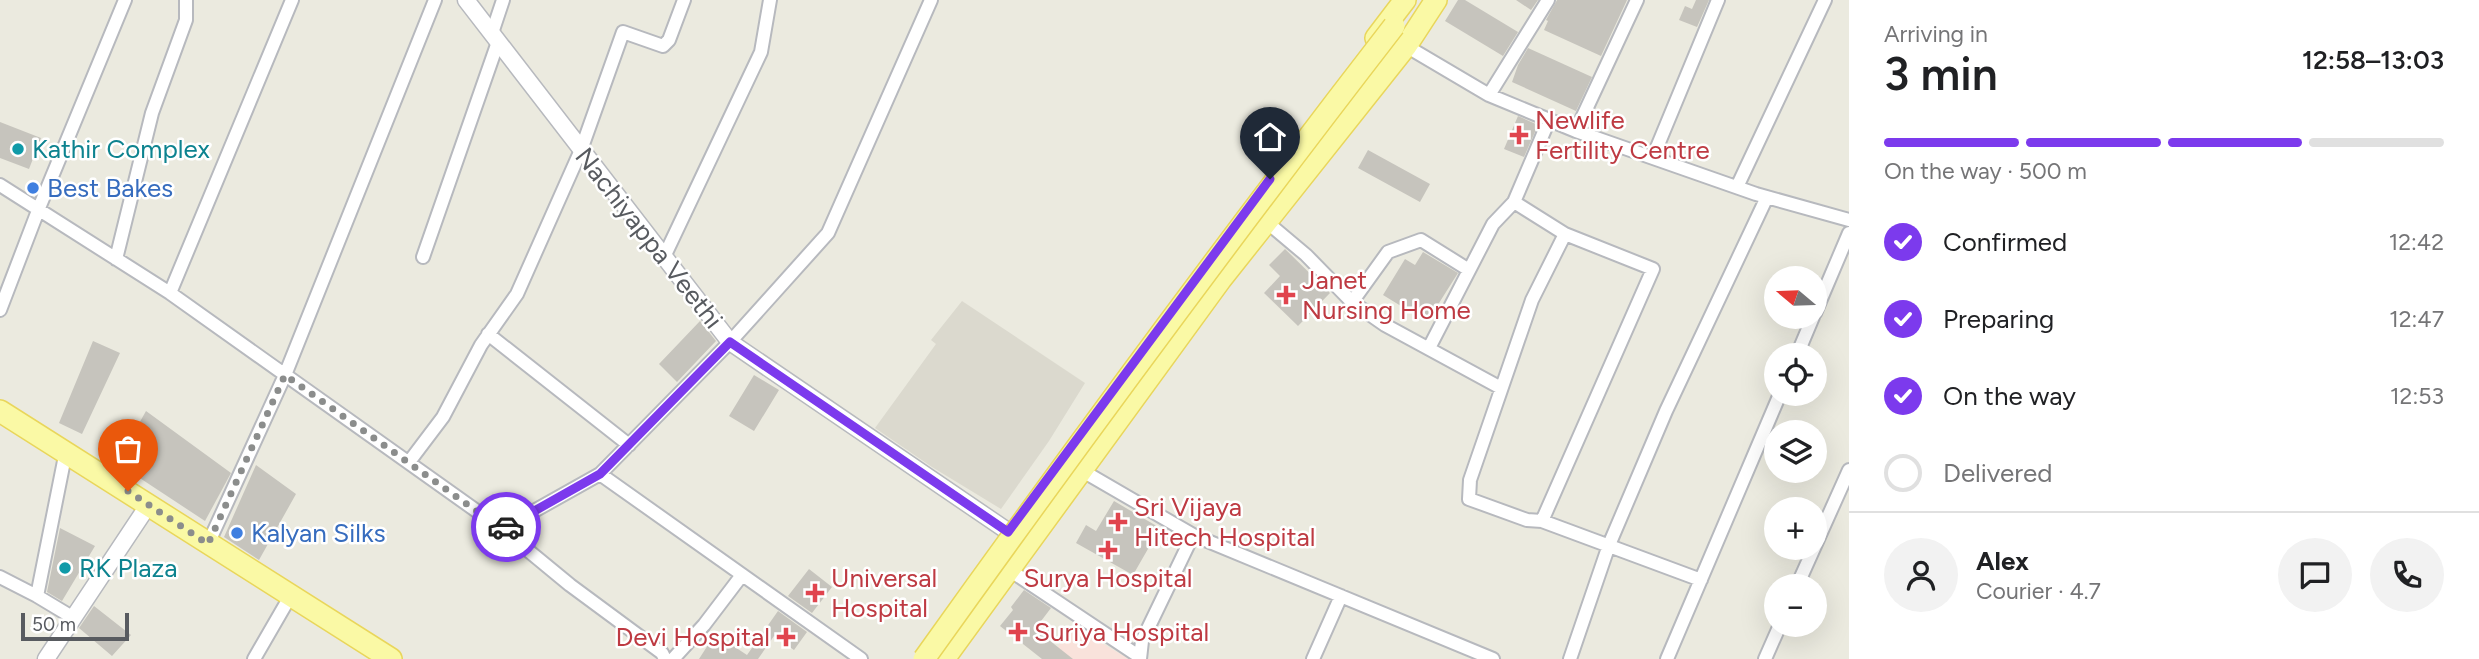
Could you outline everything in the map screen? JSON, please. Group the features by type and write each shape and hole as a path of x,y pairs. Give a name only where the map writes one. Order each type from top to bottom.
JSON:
{"main road":[{"path":"944,659 1221,279 1268,223 1401,35 1407,0"},
{"path":"917,659 1069,447 1407,0"},
{"path":"924,659 1034,505 1289,162 1435,0"},
{"path":"936,659 1147,365 1401,35"},
{"path":"0,411 391,659"}],"street":[{"path":"0,310 125,0"},
{"path":"116,259 152,113 186,20 187,0"},
{"path":"170,293 292,0"},
{"path":"208,544 285,375 435,0"},
{"name":"Nachiyappa Veethi","path":"466,0 730,342 1027,544"},
{"path":"423,257 495,38 503,0"},
{"path":"409,462 443,417 488,334 517,294 581,150 622,32 663,47 669,40 684,0"},
{"path":"664,257 761,52 770,0"},
{"path":"502,529 600,474 730,342 828,233 931,0"},
{"path":"1489,95 1548,0"},
{"path":"1576,131 1637,0"},
{"path":"1653,158 1718,0"},
{"path":"1737,187 1825,0"},
{"path":"1401,35 1489,95 1549,120 1737,187 1849,220"},
{"path":"1429,348 1493,224 1514,202 1549,120"},
{"path":"0,185 170,293 409,462 502,529 570,585 662,653 665,659"},
{"path":"1570,659 1609,545 1666,411 1767,197"},
{"path":"1514,202 1565,234 1653,269 1542,521"},
{"path":"1268,223 1306,255 1352,302 1385,325 1502,388"},
{"path":"1827,285 1849,233"},
{"path":"1565,234 1532,300 1470,480 1469,499 1527,520 1542,521 1701,580"},
{"path":"1352,302 1388,252 1421,240 1469,270"},
{"path":"488,334 629,445"},
{"path":"1667,659 1775,406"},
{"path":"37,596 66,452"},
{"path":"1081,470 1193,535 1341,596 1468,654 1493,659"},
{"path":"1802,574 1849,470"},
{"path":"600,474 861,659"},
{"path":"46,659 149,504"},
{"path":"1009,569 1140,658 1142,641 1193,535"},
{"path":"673,659 704,625 742,575"},
{"path":"0,578 72,617"},
{"path":"254,659 290,595"},
{"path":"1313,659 1341,596"},
{"path":"1765,659 1775,637"}],"shaded area":[{"path":"962,301 1085,383 1049,441 1001,509 875,428 936,344 931,340"},
{"path":"1072,626 1129,659 1050,659"}],"building":[{"path":"1458,0 1465,0 1518,32 1503,56 1445,21"},
{"path":"1516,0 1538,0 1531,10"},
{"path":"1557,0 1627,0 1601,56 1544,30 1548,21 1546,20"},
{"path":"1696,0 1709,0 1697,27 1679,20 1685,6 1692,9"},
{"path":"1528,48 1592,77 1576,111 1512,82"},
{"path":"1518,116 1538,125 1524,157 1504,149"},
{"name":"Kathir Complex","path":"0,122 41,138 29,169 0,158"},
{"path":"1368,150 1430,184 1420,202 1358,168"},
{"path":"1285,249 1330,293 1298,326 1264,293 1280,276 1269,265"},
{"path":"1423,252 1458,273 1427,322 1383,295 1405,259 1415,265"},
{"path":"700,321 716,341 677,382 659,364"},
{"path":"93,341 120,353 82,434 59,423"},
{"path":"754,375 779,390 754,431 729,416"},
{"path":"146,411 231,473 205,521 117,463"},
{"path":"256,465 296,494 259,560 224,537"},
{"path":"1114,501 1160,528 1133,575 1076,543 1086,525 1096,531"},
{"name":"RK Plaza","path":"60,528 95,546 62,601 47,592"},
{"path":"809,569 832,587 812,613 788,596"},
{"path":"1024,590 1051,608 1035,629 1073,659 1042,659 1000,626"},
{"path":"94,606 131,635 112,656 79,628"},
{"path":"778,611 807,632 794,650 774,636 758,659 699,659 715,634 747,655"}],"way so far":[{"path":"128,491 208,544 285,375 502,529 506,527"}],"place":[{"name":"Newlife Fertility Centre","path":"1519,135"},
{"name":"Kathir Complex","path":"18,149"},
{"name":"Best Bakes","path":"33,188"},
{"name":"Janet Nursing Home","path":"1286,295"},
{"name":"Sri Vijaya Hitech Hospital","path":"1118,522"},
{"name":"Kalyan Silks","path":"237,533"},
{"name":"Surya Hospital","path":"1108,550"},
{"name":"RK Plaza","path":"65,568"},
{"name":"Universal Hospital","path":"815,593"},
{"name":"Suriya Hospital","path":"1018,632"},
{"name":"Devi Hospital","path":"786,637"}],"route":[{"path":"506,527 600,474 730,342 1008,532 1270,179"}]}
